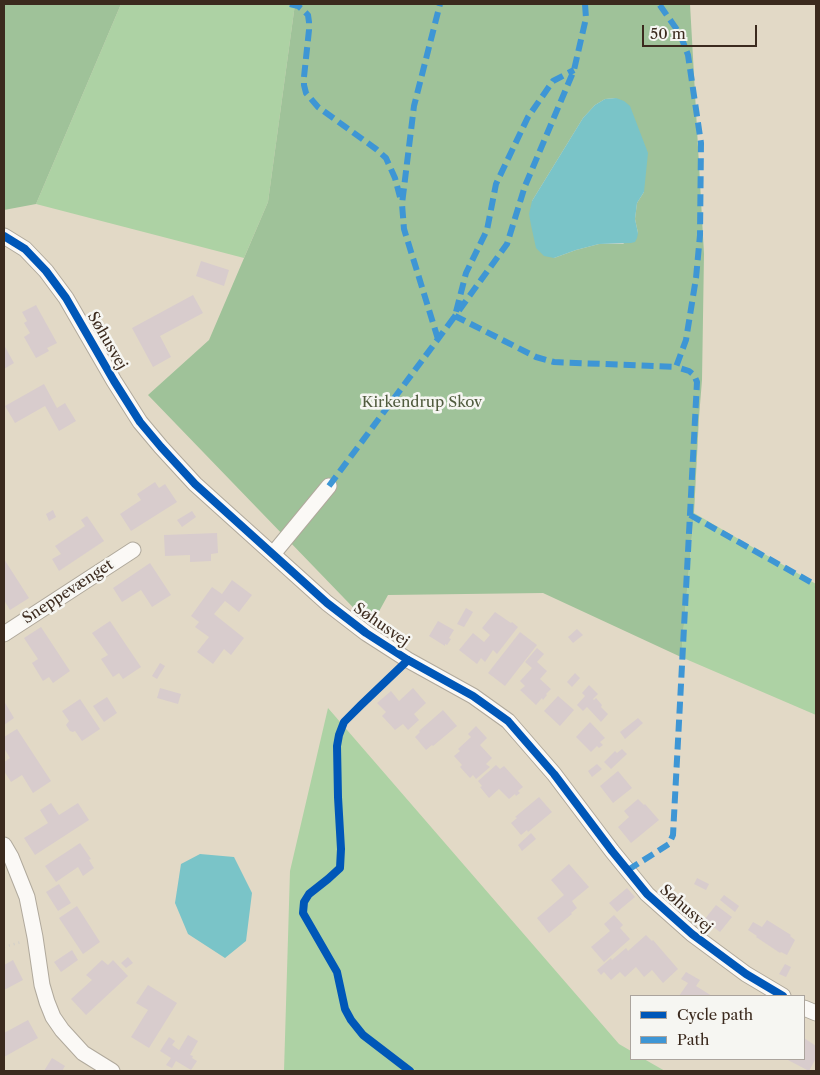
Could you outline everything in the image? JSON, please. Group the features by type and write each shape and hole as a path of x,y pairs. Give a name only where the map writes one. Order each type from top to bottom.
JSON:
{"street":[{"name":"Søhusvej","path":"4,236 25,249 46,271 66,298 140,422 195,484 327,603 366,633 408,660 473,696 508,721 554,774 647,894 692,934 746,974 780,995"},
{"path":"273,554 329,486"},
{"name":"Sneppevænget","path":"4,634 133,550"},
{"path":"4,845 28,896 42,985 53,1017 83,1053 112,1071"}],"green space":[{"path":"4,4 121,4 36,204 4,210"},
{"path":"121,4 295,4 268,202 244,258 36,204"},
{"name":"Kirkendrup Skov","path":"295,4 690,4 704,254 702,380 694,513 681,657 543,593 388,595 371,626 148,395 209,340 268,202","holes":["616,98 644,192 637,203 635,219 638,233 623,244 599,244 554,258 532,201 583,118 595,105 605,99"]},
{"path":"694,513 816,584 816,715 681,657"},
{"path":"328,708 619,1044 630,1050 630,1060 646,1060 665,1071 284,1071 290,871"}],"water":[{"path":"616,98 630,106 648,153 644,192 637,203 635,219 638,233 637,238 635,242 631,243 599,244 554,258 544,256 536,248 529,214 532,201 583,118 595,105 605,99"},
{"path":"200,854 234,857 252,893 246,941 225,958 188,934 175,903 181,864"}],"building":[{"path":"201,261 229,270 224,286 196,276"},
{"path":"193,295 203,313 160,336 171,357 153,367 132,328"},
{"path":"36,305 57,343 47,348 49,351 36,358 24,337 30,333 24,323 27,321 22,312"},
{"path":"4,345 14,363 4,369"},
{"path":"44,384 57,408 65,403 76,421 59,431 45,406 15,423 5,406"},
{"path":"155,482 159,488 165,484 177,502 131,531 120,514 141,500 137,494"},
{"path":"53,510 56,517 49,521 46,514"},
{"path":"192,511 196,517 182,527 177,520"},
{"path":"87,516 104,541 59,571 52,559 61,554 55,546 85,526 81,520"},
{"path":"217,533 218,553 211,554 211,561 190,562 190,555 165,556 164,535"},
{"path":"4,559 29,598 10,610 4,600"},
{"path":"150,563 171,595 152,607 141,590 122,602 113,588"},
{"path":"232,580 252,595 239,612 225,601 214,614 244,638 231,655 224,649 213,664 197,652 209,637 195,627 199,622 191,616 212,587 222,594"},
{"path":"466,608 473,612 464,627 457,624"},
{"path":"495,612 518,627 497,654 493,650 485,662 481,658 477,664 459,650 473,633 484,642 490,635 482,628"},
{"path":"110,621 141,667 123,679 119,673 113,677 101,659 108,655 92,633"},
{"path":"438,621 454,630 449,638 451,639 445,646 429,636"},
{"path":"41,627 70,671 53,683 49,677 43,681 32,663 38,659 24,638"},
{"path":"577,629 583,635 573,643 568,637"},
{"path":"520,632 537,645 505,686 488,673"},
{"path":"537,648 544,654 537,662 547,671 540,679 551,689 543,700 542,698 536,705 520,690 525,686 520,681 532,668 525,662"},
{"path":"160,663 165,666 157,679 152,676"},
{"path":"575,673 580,678 572,687 567,682"},
{"path":"589,685 598,694 593,699 596,698 608,714 601,722 587,707 583,711 577,705 585,696 582,693"},
{"path":"160,688 181,694 178,704 157,698"},
{"path":"413,688 426,703 414,714 419,720 408,730 403,724 395,730 382,716 386,712 377,703 391,691 399,701"},
{"path":"558,696 574,710 560,726 544,711"},
{"path":"107,697 117,713 104,722 93,706"},
{"path":"80,699 100,729 82,741 75,731 70,731 66,725 69,721 62,711"},
{"path":"4,701 14,718 4,725"},
{"path":"443,710 457,726 426,750 415,737 419,731"},
{"path":"638,718 643,723 625,739 620,732"},
{"path":"590,722 605,738 600,742 603,745 599,748 597,746 591,752 576,737"},
{"path":"476,726 487,738 480,745 492,758 486,764 490,767 476,779 473,775 470,778 460,767 462,765 454,756 460,751 458,749 471,737 468,734"},
{"path":"17,729 51,781 33,793 22,775 11,782 4,771 4,762 10,758 4,748 4,737"},
{"path":"622,749 627,754 611,769 604,762 615,751 617,753"},
{"path":"597,764 602,769 592,777 588,771"},
{"path":"496,765 500,769 504,766 523,787 516,796 515,794 509,799 499,789 489,798 480,787 482,786 478,781"},
{"path":"618,771 632,788 613,803 600,786"},
{"path":"539,797 552,812 528,832 527,830 521,835 511,823 517,818 515,817"},
{"path":"638,799 659,820 631,843 618,827 629,817 624,811"},
{"path":"51,803 59,815 78,803 89,820 35,855 24,838 48,823 40,810"},
{"path":"531,833 536,839 522,851 518,845"},
{"path":"80,843 91,859 89,860 94,868 83,876 78,867 56,882 45,866"},
{"path":"569,864 589,887 572,901 577,908 572,914 549,933 537,918 564,895 551,880"},
{"path":"697,878 709,884 706,890 694,884"},
{"path":"59,884 71,903 58,911 46,892"},
{"path":"627,888 635,897 617,912 609,903"},
{"path":"724,895 739,906 735,912 720,900"},
{"path":"716,905 732,917 720,932 704,920"},
{"path":"77,906 100,942 83,954 59,918"},
{"path":"614,915 623,925 620,928 630,939 604,962 591,947 610,931 604,924"},
{"path":"767,920 791,935 795,940 787,955 780,953 748,930 753,922 762,927"},
{"path":"646,935 653,940 678,969 663,983 652,970 644,977 636,967 625,977 620,972 611,980 604,972 601,975 597,970 626,948 628,951"},
{"path":"72,950 78,960 61,972 54,962"},
{"path":"128,957 133,963 126,968 121,963"},
{"path":"13,960 23,980 4,990 4,965"},
{"path":"102,960 108,965 113,960 128,976 86,1015 71,999 92,980 86,975"},
{"path":"785,964 791,967 786,977 779,974"},
{"path":"686,972 700,980 696,986 710,995 680,995 688,983 681,979"},
{"path":"148,985 177,1003 149,1048 131,1037 148,1010 136,1003"},
{"path":"28,1020 38,1038 4,1057 4,1033"},
{"path":"188,1035 198,1041 190,1055 197,1061 191,1070 176,1061 172,1068 166,1065 171,1058 160,1051 169,1037 175,1041 172,1045 179,1050"},
{"path":"805,1039 816,1046 816,1058 809,1071 788,1060 805,1060"},
{"path":"52,1058 65,1066 62,1071 44,1071"}],"marked path":[{"path":"290,4 298,6 308,15 309,30 304,77 306,93 318,107 386,158 395,178 400,197"},
{"path":"438,339 404,229 402,204 414,106 440,4"},
{"path":"585,4 586,18 574,70 525,186 507,244 455,316 536,357 554,362 676,367 686,340 696,278 700,235 701,143 688,55 680,34 659,4"},
{"path":"329,486 455,316 466,273 487,230 496,184 528,117 553,81 574,70"},
{"path":"628,870 669,844 673,835 697,382 694,375 689,371 676,367"},
{"path":"690,515 816,585"}],"cycle path":[{"path":"4,236 25,249 46,271 66,298 140,422 195,484 327,603 366,633 408,660 473,696 508,721 554,774 647,894 692,934 746,974 781,995"},
{"path":"408,660 344,722 337,746 340,868 309,894 304,902 303,913 337,972 345,1009 351,1020 363,1035 410,1071"}]}
